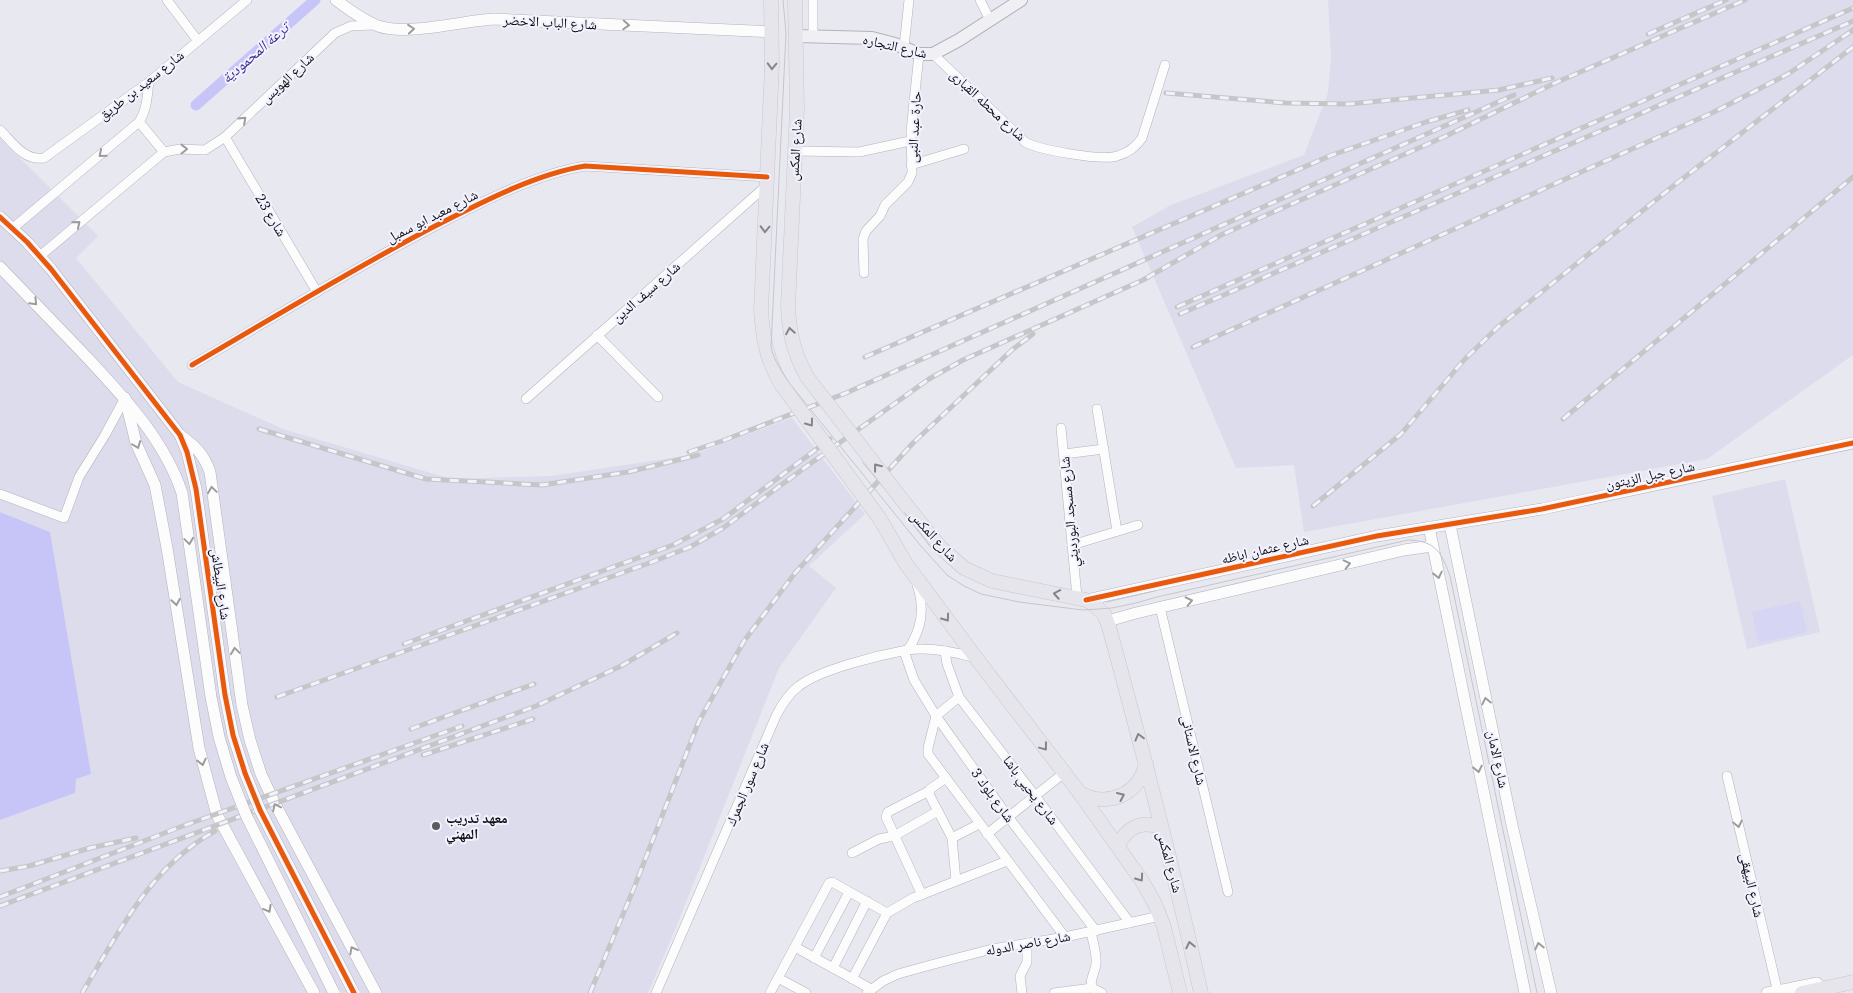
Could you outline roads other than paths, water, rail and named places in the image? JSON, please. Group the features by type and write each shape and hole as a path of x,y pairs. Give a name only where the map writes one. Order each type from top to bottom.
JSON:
{"main road":[{"name":"شارع المكس","path":"771,0 773,32 762,310 762,330 771,367 781,384 880,519 906,564 1079,792 1149,892 1167,937 1180,993"},
{"name":"شارع المكس","path":"795,0 797,100 788,285 789,328 793,347 807,377 907,506 951,558 977,576 1006,585 1082,599 1100,609 1108,621 1146,763 1201,993"},
{"name":"شارع التجاره","path":"796,36 872,38 904,47 919,54 933,54 1022,0"},
{"path":"1079,792 1094,799 1103,800 1110,800 1125,794 1137,784 1146,763"},
{"path":"1118,846 1121,838 1133,827 1146,824 1160,827"},
{"path":"1802,993 1853,982"}],"street":[{"path":"167,0 198,41"},
{"name":"شارع سعيد بن طريق","path":"0,130 30,158 36,160 44,158 149,82 247,0"},
{"name":"شارع الباب الاخضر","path":"336,0 357,15 377,25 397,30 474,20 494,20 773,32"},
{"path":"813,0 813,36"},
{"path":"904,47 909,0"},
{"path":"980,0 990,20"},
{"name":"شارع الهويس","path":"164,152 180,149 204,150 225,137 336,33 360,25 377,25"},
{"name":"حارة عبد النبى","path":"864,273 863,239 866,231 880,216 885,205 908,182 912,173 910,141 919,54"},
{"name":"شارع محطه القبارى","path":"933,54 1025,142 1044,149 1102,158 1117,157 1138,144 1142,138 1165,65"},
{"path":"13,228 139,122 144,115 149,82"},
{"path":"40,256 164,152 139,122"},
{"name":"شارع 23","path":"225,137 317,292"},
{"path":"795,151 859,152 910,141"},
{"path":"911,165 964,150"},
{"name":"شارع معبد ابو سمبل","path":"192,365 398,246 474,206 564,170 586,166 767,181"},
{"name":"شارع سيف الدين","path":"526,399 767,181"},
{"name":"شارع البيطاش","path":"0,217 40,256 180,435 187,452 196,489 225,695 233,734 245,773 260,810 354,993"},
{"name":"شارع البيطاش","path":"0,267 125,398 167,457 176,475 182,493 219,737 231,777 246,815 334,993"},
{"path":"597,334 658,397"},
{"path":"0,494 64,518 79,476 106,435 125,398"},
{"path":"125,398 136,443 155,485 199,748 217,815 314,993"},
{"path":"1098,409 1116,531"},
{"name":"شارع مسجد البورديني","path":"1062,428 1072,544 1082,599"},
{"path":"180,435 196,447 205,459 210,472 242,704 250,740 261,774 276,806 376,993"},
{"name":"شارع جبل الزيتون","path":"1450,525 1551,508 1853,443"},
{"path":"1064,454 1104,449"},
{"path":"1072,544 1138,525"},
{"name":"شارع عثمان اباظه","path":"1082,599 1376,536 1450,525"},
{"name":"شارع الامان","path":"1450,525 1512,826 1550,993"},
{"name":"شارع الامان","path":"1429,527 1525,993"},
{"path":"1108,621 1404,550 1432,546"},
{"path":"906,564 917,584 922,611 921,625 906,651"},
{"name":"شارع الاستانى","path":"1160,608 1228,892"},
{"name":"شارع سور الجمرك","path":"656,993 783,702 799,685 819,674 906,651 945,651 976,658"},
{"name":"شارع بلوك 3","path":"906,651 914,680 936,716 1009,818 1094,931"},
{"name":"شارع يحيي باشا","path":"945,651 947,664 959,697 1036,796 1130,923"},
{"path":"959,697 936,716 927,751 979,824 1065,938"},
{"path":"987,834 1064,773"},
{"name":"شارع البيهقى","path":"1727,776 1774,992"},
{"path":"922,895 894,836 886,814 929,791 946,778"},
{"path":"929,791 952,838 956,881"},
{"path":"852,853 879,839 894,836 938,811"},
{"path":"952,838 979,824"},
{"path":"852,979 887,912 922,895 1007,861"},
{"path":"770,993 827,885 832,882 887,912"},
{"path":"814,958 849,892"},
{"path":"833,968 867,901"},
{"name":"شارع ناصر الدوله","path":"869,991 898,974 992,949 1065,938 1160,916"},
{"path":"1092,988 1091,982 1097,958 1094,931"},
{"path":"1022,993 1020,976 1026,962 1027,944"},
{"path":"794,947 852,979 869,991"},
{"path":"1774,992 1853,975"},
{"path":"778,978 806,993"},
{"path":"1054,993 1092,988 1102,993"}],"waterway":[{"name":"ترعة المحمودية","path":"196,105 315,0"}],"tram line":[{"path":"783,0 786,33 771,347 776,362 790,384 920,545 947,575 981,594 1019,602 1083,610 1112,608 1408,540 1425,543 1436,549 1444,560 1450,576 1537,993"},
{"path":"863,463 934,551"},
{"path":"1106,602 1155,591"}],"railway":[{"path":"1648,34 1726,0"},
{"path":"277,697 690,547 723,528 929,379 963,360 1143,280 1221,235 1446,136 1555,83 1745,0"},
{"path":"1177,307 1853,8"},
{"path":"1180,314 1853,21"},
{"path":"1193,347 1714,112 1788,74 1853,30"},
{"path":"1313,506 1401,434 1464,360 1498,327 1677,183 1853,47"},
{"path":"1166,93 1286,103 1348,104 1499,90 1552,78"},
{"path":"689,452 846,393 1514,95"},
{"path":"865,357 1332,155 1426,122 1468,110"},
{"path":"1563,419 1853,177"},
{"path":"590,993 634,888 699,721 744,641 795,573 913,443 1013,349 1033,334"},
{"path":"259,429 426,479 542,485 628,472 698,455"},
{"path":"404,644 673,545 723,519 830,439"},
{"path":"0,906 536,706 621,666 677,633"},
{"path":"411,729 534,684"},
{"path":"423,755 533,719"},
{"path":"0,897 180,827 462,726"},
{"path":"82,993 123,924 154,882 192,846 215,831"},
{"path":"0,871 29,866 90,848 136,838"}],"place":[{"name":"معهد تدريب المهني","path":"436,826"}]}
